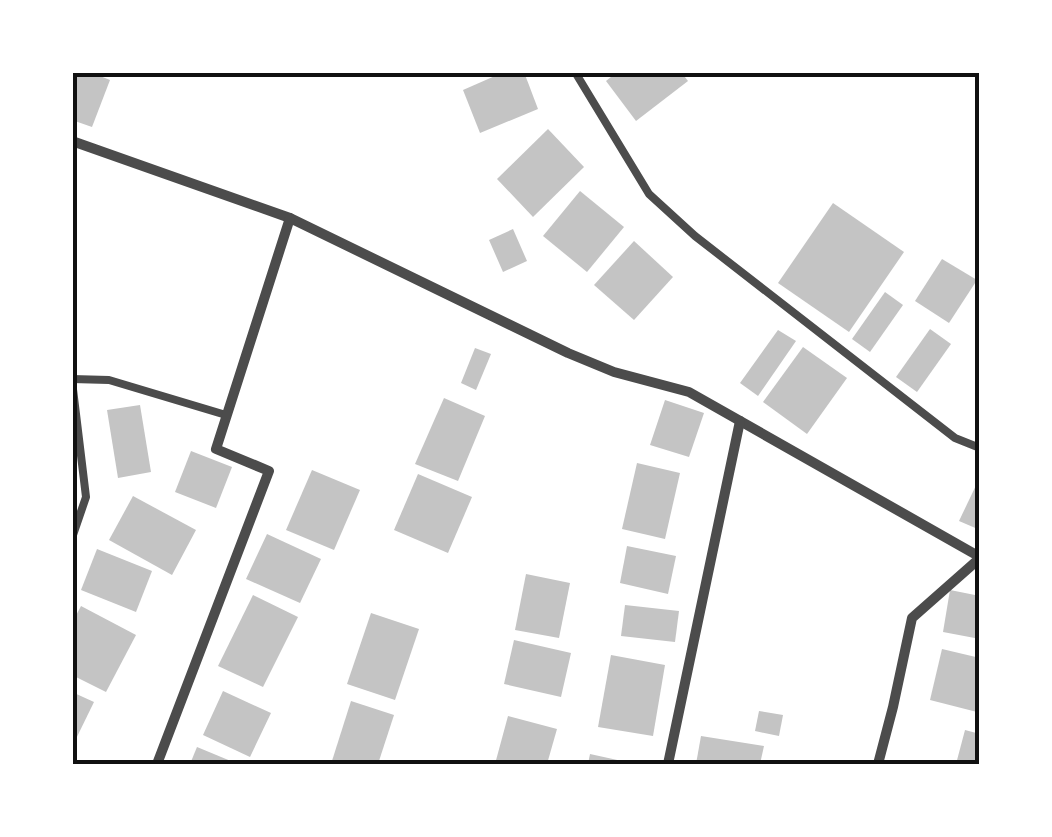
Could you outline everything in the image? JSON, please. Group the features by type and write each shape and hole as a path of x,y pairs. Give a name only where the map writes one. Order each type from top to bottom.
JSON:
{"street":[{"path":"72,141 290,218 568,354 614,372 689,392 980,557 912,618 878,764"},
{"path":"157,764 269,471 216,448 290,218"},
{"path":"668,764 740,421"}],"lane":[{"path":"574,72 648,194 695,236 955,438 980,448"},
{"path":"72,538 86,497 72,380 109,380 226,415"}],"building":[{"path":"76,72 90,72 110,80 92,127 72,120 72,83"},
{"path":"504,72 524,72 538,109 480,133 463,90"},
{"path":"617,72 681,72 688,81 636,121 606,81"},
{"path":"548,129 584,167 533,217 497,179"},
{"path":"580,191 624,227 587,272 543,236"},
{"path":"833,203 904,252 849,332 778,283"},
{"path":"513,229 527,261 503,272 489,240"},
{"path":"634,241 673,277 634,320 594,285"},
{"path":"942,259 977,280 949,323 915,301"},
{"path":"885,292 903,305 870,352 852,339"},
{"path":"930,329 951,344 917,392 896,377"},
{"path":"778,330 796,341 758,396 740,383"},
{"path":"803,347 847,378 807,434 763,402"},
{"path":"475,348 491,354 476,390 461,383"},
{"path":"444,398 485,416 458,481 415,464"},
{"path":"665,400 704,413 689,457 650,445"},
{"path":"140,405 151,472 118,478 107,410"},
{"path":"191,451 232,467 216,508 175,492"},
{"path":"637,463 680,473 665,539 622,529"},
{"path":"312,470 360,490 334,550 286,530"},
{"path":"418,474 472,497 448,553 394,530"},
{"path":"980,477 980,530 959,521"},
{"path":"133,496 196,530 172,575 109,540"},
{"path":"267,534 321,559 300,603 246,579"},
{"path":"627,546 676,556 668,594 620,583"},
{"path":"97,549 152,571 136,612 81,590"},
{"path":"526,574 570,583 559,638 515,630"},
{"path":"950,590 980,596 980,639 943,632"},
{"path":"253,595 298,617 263,687 218,666"},
{"path":"625,605 679,611 675,642 621,636"},
{"path":"81,606 136,635 106,692 72,675 72,623"},
{"path":"371,613 419,629 395,700 347,684"},
{"path":"514,640 571,653 561,697 504,684"},
{"path":"942,649 980,658 977,712 930,700"},
{"path":"611,655 665,665 653,736 598,727"},
{"path":"223,691 271,713 250,757 203,735"},
{"path":"72,692 94,702 72,747"},
{"path":"351,701 394,715 378,764 331,764"},
{"path":"759,711 783,715 779,736 755,731"},
{"path":"508,716 557,729 547,764 495,764"},
{"path":"965,730 980,734 980,764 956,764"},
{"path":"701,736 764,746 760,764 696,764"},
{"path":"197,747 238,764 190,764"},
{"path":"590,754 631,763 631,764 588,764"}]}
